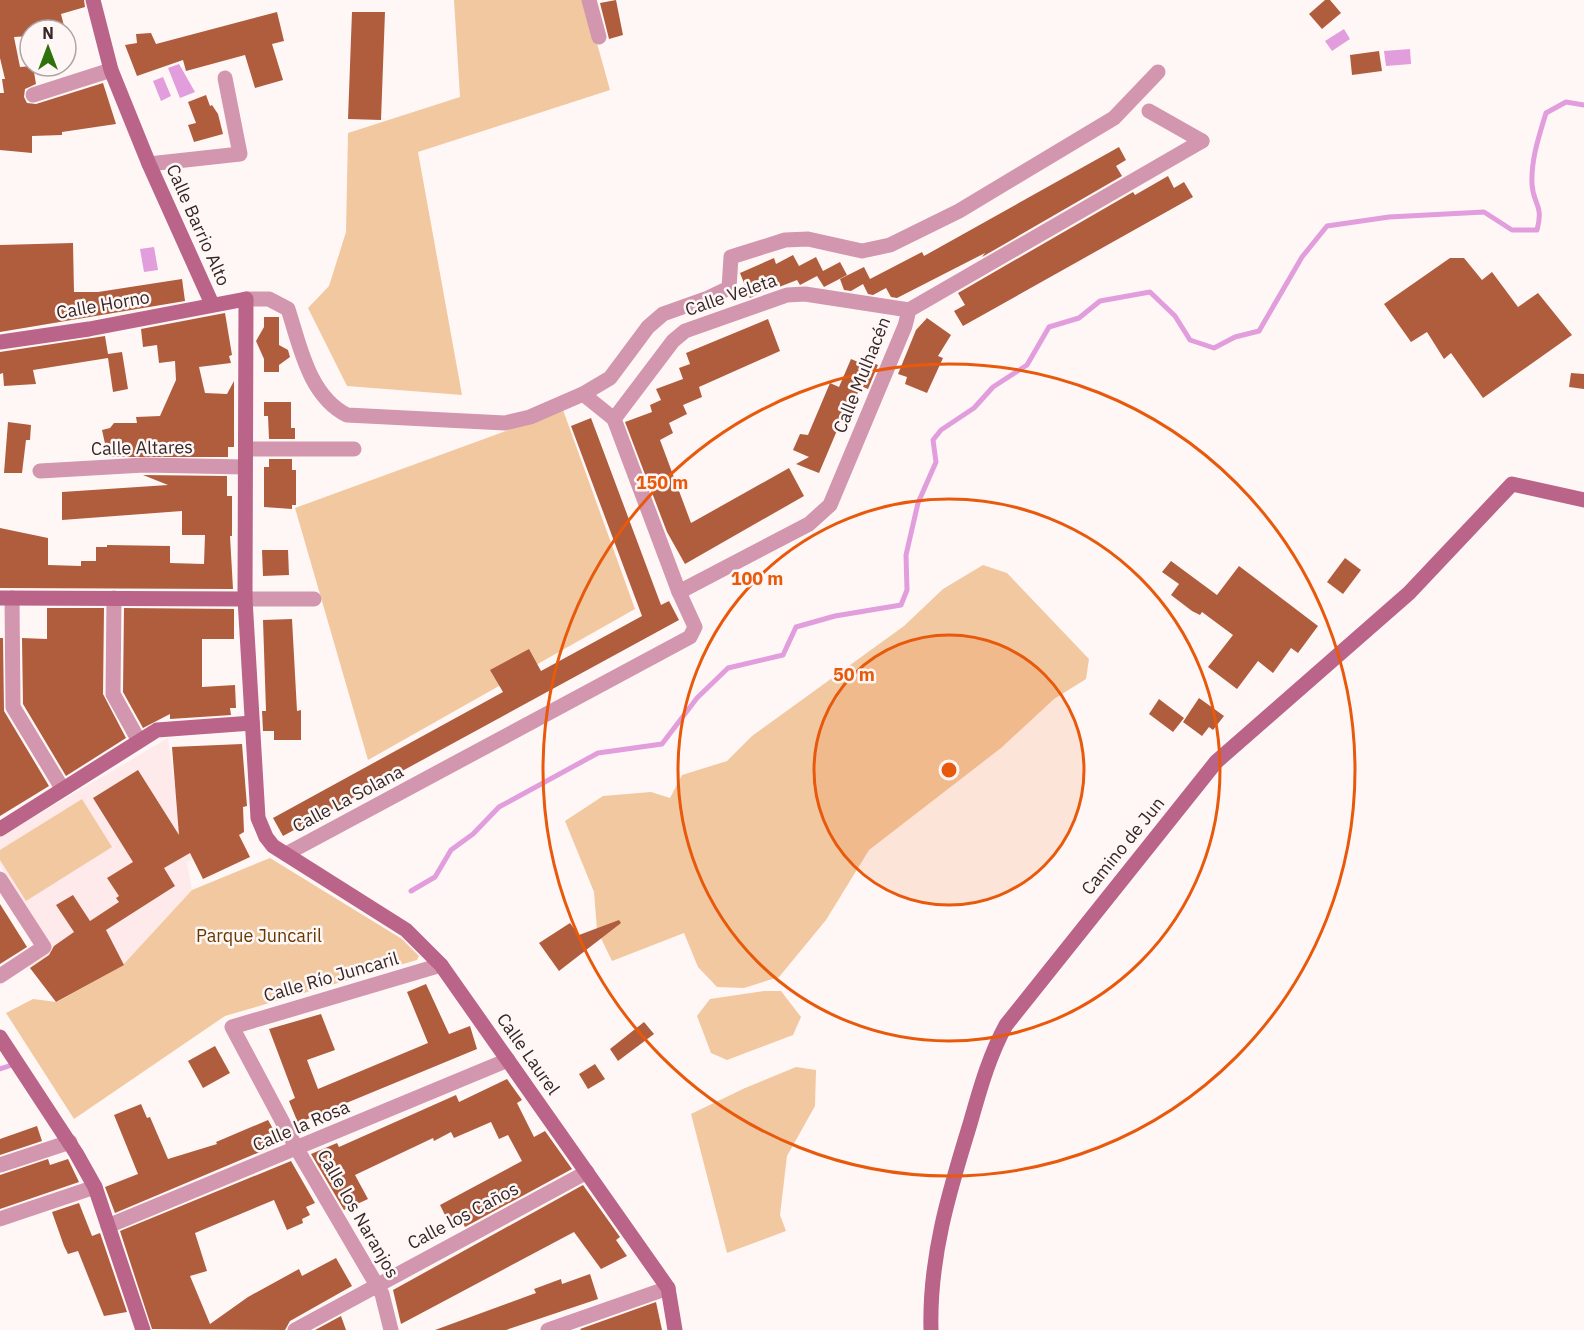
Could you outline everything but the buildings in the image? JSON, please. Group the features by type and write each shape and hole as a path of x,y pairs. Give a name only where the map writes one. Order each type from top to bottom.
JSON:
{"street":[{"name":"Calle Barrio Alto","path":"93,0 111,70 149,164 212,304 246,299"},
{"path":"589,0 599,37"},
{"path":"33,95 111,70"},
{"path":"246,299 269,299 288,309 318,389 332,407 347,415 504,423 530,417 583,394 610,378 648,327 663,314 729,288 731,257 785,240 808,239 862,251 890,245 959,211 1114,118 1158,72"},
{"name":"Calle Barrio Alto","path":"149,164 240,154 225,78"},
{"name":"Calle Mulhacén","path":"679,592 809,524 830,505 905,326 909,310 1202,141 1149,111"},
{"name":"Calle Veleta","path":"614,419 673,341 685,331 787,295 805,294 909,310"},
{"name":"Calle La Solana","path":"246,299 244,600 258,818 266,837 286,855 690,637 695,627 679,592"},
{"name":"Calle Horno","path":"0,342 89,329 212,304"},
{"path":"583,394 614,419 679,592"},
{"path":"246,449 354,449"},
{"name":"Calle Altares","path":"40,471 144,465 246,467"},
{"name":"Camino de Jun","path":"930,1330 935,1259 943,1209 992,1050 1006,1025 1216,762 1409,592 1512,484 1584,500"},
{"path":"62,788 13,707 6,598 314,599"},
{"path":"114,598 113,694 139,741"},
{"path":"0,829 62,788 158,730 172,727 252,723"},
{"name":"Calle Laurel","path":"286,855 423,943 441,965 668,1288 675,1330"},
{"path":"0,879 44,947 0,976"},
{"name":"Calle Río Juncaril","path":"232,1027 441,965"},
{"name":"Calle los Naranjos","path":"232,1027 297,1149 382,1294 391,1330"},
{"path":"0,1037 70,1142 95,1187 143,1330"},
{"name":"Calle la Rosa","path":"108,1226 508,1060"},
{"path":"0,1165 70,1142"},
{"name":"Calle los Caños","path":"295,1330 328,1310 587,1172"},
{"path":"0,1219 95,1187"},
{"path":"548,1330 668,1288"}],"shaded area":[{"path":"1344,29 1350,39 1332,51 1325,41"},
{"path":"1410,49 1411,64 1386,66 1384,51"},
{"path":"179,64 195,92 180,98 168,68"},
{"path":"163,77 171,96 161,101 153,81"},
{"path":"154,247 158,270 144,272 140,249"},
{"path":"168,738 184,848 195,859 187,862 192,890 124,965 56,1002 27,964 51,947 0,866 0,837"}],"green space":[{"path":"454,0 585,0 610,90 418,152 462,395 347,386 308,308 329,286 346,232 348,133 460,97"},
{"path":"563,410 635,609 368,760 295,508"},
{"path":"983,565 1007,573 1089,659 1086,679 1054,699 1001,748 869,850 826,920 779,977 744,988 717,987 698,967 684,933 612,961 597,930 594,892 565,821 603,796 651,792 670,798 682,775 727,761 752,736 904,626 943,589"},
{"path":"82,799 112,847 26,901 0,860 0,850"},
{"name":"Parque Juncaril","path":"270,858 402,939 419,956 417,960 225,1016 74,1119 6,1013 33,999 57,1002 123,965 192,890"},
{"path":"764,991 781,991 801,1017 793,1035 727,1060 711,1053 697,1016 710,999"},
{"path":"796,1067 816,1070 815,1106 787,1156 780,1215 786,1231 727,1253 691,1114"}],"waterway":[{"path":"411,891 435,877 451,850 473,834 499,807 598,753 662,744 697,698 728,668 783,655 796,627 835,616 901,605 907,590 906,555 918,503 936,462 933,440 941,430 974,408 993,387 1027,365 1049,327 1079,318 1100,301 1150,292 1175,316 1190,340 1214,348 1235,337 1259,331 1302,257 1327,226 1389,217 1484,212 1512,230 1537,230 1539,210 1533,191 1532,175 1536,148 1546,113 1566,102 1584,105"},
{"path":"0,1069 9,1066"}]}
